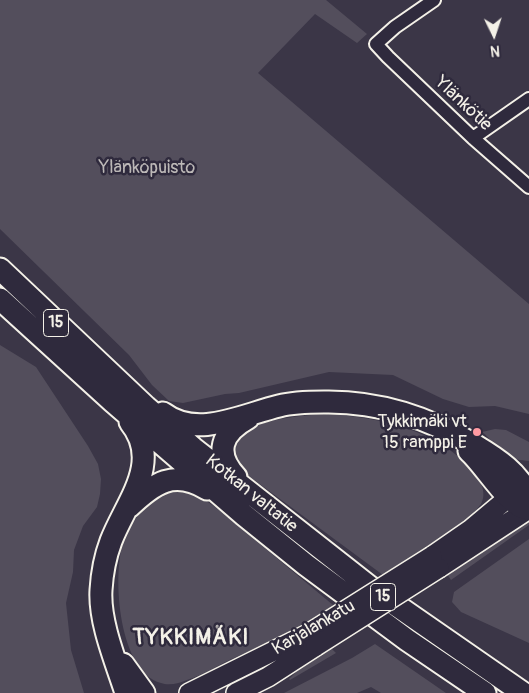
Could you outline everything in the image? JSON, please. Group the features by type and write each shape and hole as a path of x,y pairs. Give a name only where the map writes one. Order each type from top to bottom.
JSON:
{"highway":[{"name":"Kotkan valtatie","path":"0,270 112,376 193,448 370,587 523,693"},
{"name":"Kotkan valtatie","path":"0,300 112,401 244,514 346,596 485,693"},
{"path":"112,376 175,422 186,425 209,425 298,403 341,402 375,405 396,410 424,420 462,444 486,469 523,491 518,506 523,509 529,509"},
{"path":"112,401 135,429 143,448 143,466 127,509 110,542 102,575 102,609 126,693"},
{"path":"249,492 225,464 223,448 225,440 234,427 262,411"},
{"path":"127,509 143,493 154,486 175,479 195,483 244,514"},
{"path":"110,640 119,657 144,693"}],"main road":[{"name":"Karjalankatu","path":"436,562 471,529 523,491"},
{"name":"Karjalankatu","path":"236,693 268,677 312,640 436,562 529,509"},
{"name":"Karjalankatu","path":"189,693 312,640"}],"street":[{"name":"Ylänkötie","path":"434,0 395,27 376,44 473,138 529,187"},
{"path":"473,138 529,99"}],"green space":[{"name":"Ylänköpuisto","path":"0,0 326,0 367,34 357,43 315,14 258,73 529,304 529,414 495,406 469,407 443,399 393,375 329,372 239,393 183,403 169,401 152,385 129,355 0,229"},
{"path":"0,345 36,367 98,464 101,479 100,494 97,507 83,526 74,550 73,572 66,603 71,650 84,693 0,693"},
{"path":"329,414 389,423 426,436 444,446 460,458 477,476 483,491 481,504 472,514 446,535 383,575 238,468 234,459 233,450 237,440 246,431 258,425 289,418"},
{"path":"495,429 506,430 529,442 529,461 508,457 482,432"},
{"path":"169,490 185,490 195,493 218,509 333,605 300,629 193,678 167,684 161,683 147,675 136,661 122,622 118,578 120,559 125,537 136,518 155,497"},
{"path":"529,516 529,525 451,580 447,574"},
{"path":"529,539 529,643 461,612 452,602 454,592"},
{"path":"375,644 446,693 381,693 371,687 357,693 284,693 352,658"},
{"path":"331,648 336,653 289,679 306,662"}],"place":[{"name":"Tykkimäki vt 15 ramppi E","path":"477,432"}],"district":[{"name":"TYKKIMÄKI","path":"191,638"}]}
